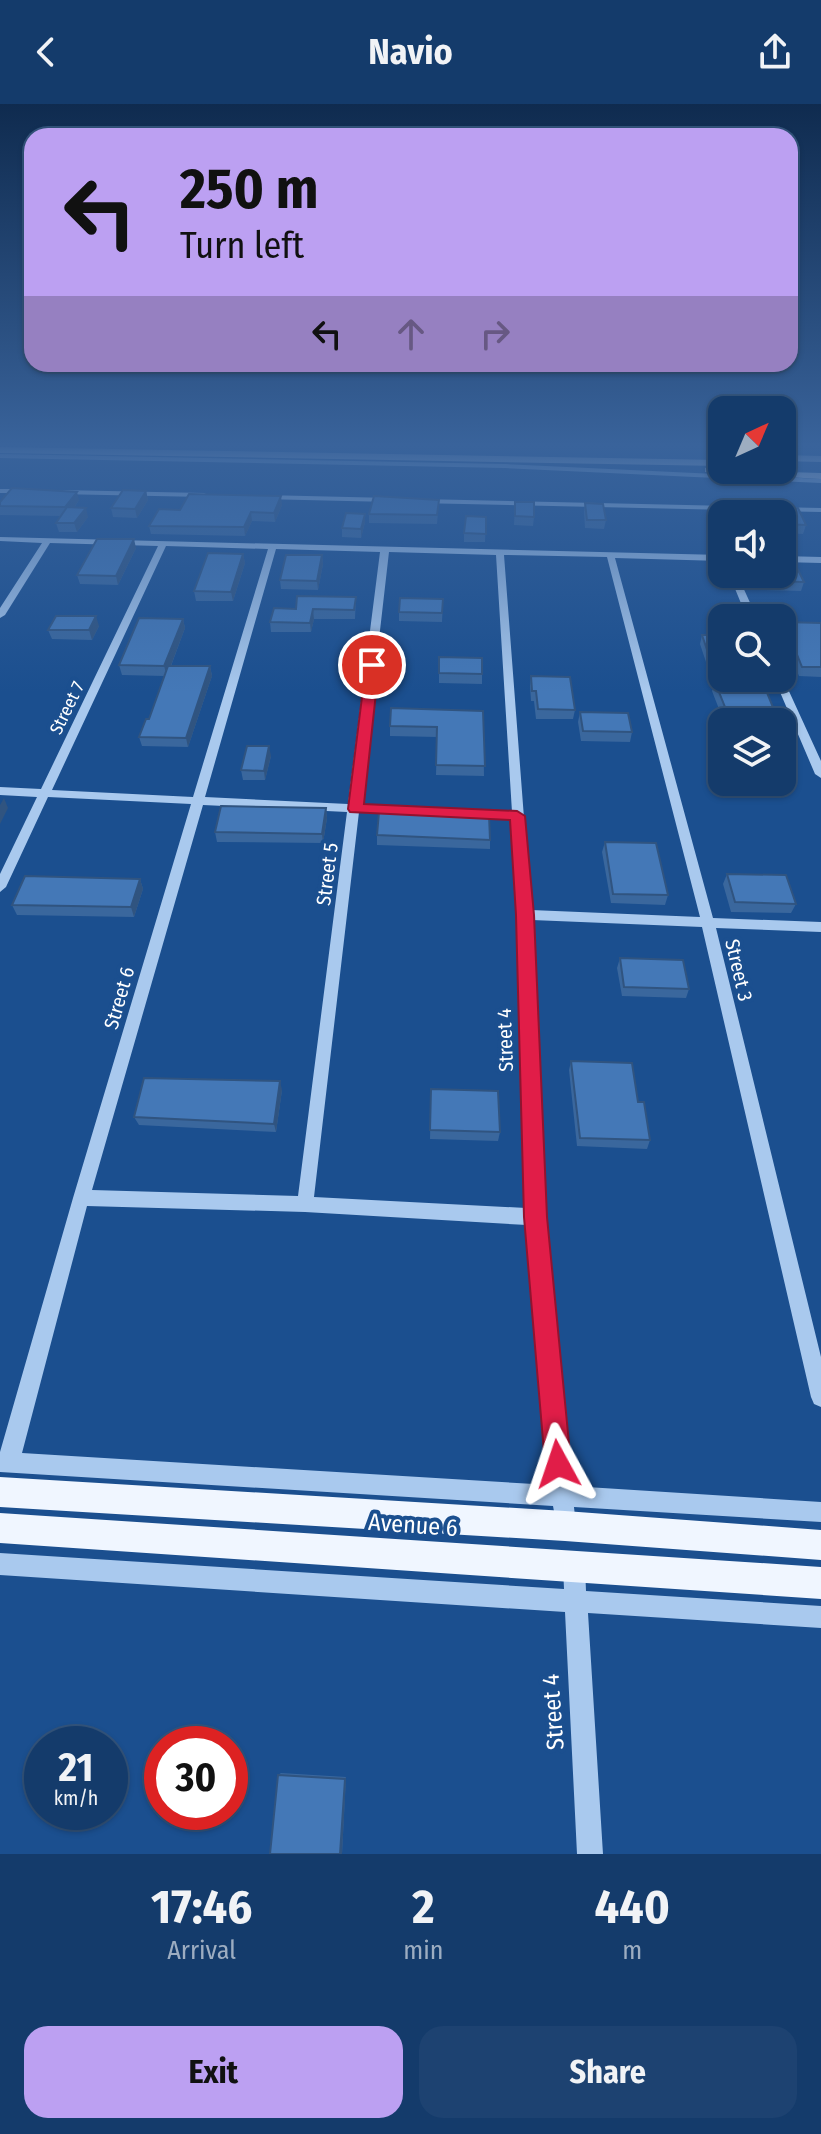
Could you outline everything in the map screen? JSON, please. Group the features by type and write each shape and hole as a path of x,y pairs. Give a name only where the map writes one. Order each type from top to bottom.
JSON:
{"main road":[{"name":"Avenue 6","path":"0,1492 565,1526 821,1545"},
{"name":"Avenue 6","path":"0,1528 821,1583"}],"street":[{"path":"0,539 708,558"},
{"path":"0,615 48,540"},
{"name":"Street 7","path":"0,887 163,543"},
{"name":"Street 6","path":"4,1462 273,546"},
{"name":"Street 5","path":"305,1204 356,809 385,549"},
{"name":"Street 4","path":"500,552 525,915 535,1217 565,1526"},
{"name":"Street 3","path":"610,554 708,923 821,1397"},
{"path":"796,559 821,560"},
{"path":"785,692 821,774"},
{"path":"0,791 517,816"},
{"path":"525,915 821,927"},
{"path":"81,1198 305,1204 535,1217"},
{"path":"4,1462 821,1512"},
{"path":"0,1564 821,1617"},
{"name":"Street 4","path":"574,1565 573,1599 590,1854"}],"building":[{"path":"465,529 486,529 486,534 464,533"},
{"path":"97,539 134,539 116,576 77,575"},
{"path":"208,553 243,554 231,592 194,591"},
{"path":"286,555 322,555 317,581 280,580"},
{"path":"796,566 804,582 796,582"},
{"path":"297,596 356,597 354,610 313,609 310,623 270,622 274,608 296,609"},
{"path":"400,598 443,599 442,613 399,612"},
{"path":"56,616 96,616 89,630 48,630"},
{"path":"139,618 183,619 164,666 119,665"},
{"path":"796,622 821,623 821,667 802,667 796,652"},
{"path":"702,635 708,635 708,653"},
{"path":"439,657 482,658 482,674 439,673"},
{"path":"168,666 210,666 186,738 139,737 146,719 149,719"},
{"path":"531,676 570,677 575,710 538,709"},
{"path":"719,692 767,692 773,708 725,708"},
{"path":"391,708 483,711 485,766 436,765 437,727 390,726"},
{"path":"580,712 628,713 632,732 583,731"},
{"path":"247,746 269,746 264,771 241,770"},
{"path":"221,806 326,808 322,834 215,832"},
{"path":"379,812 489,815 490,840 377,835"},
{"path":"605,842 656,843 668,895 613,894"},
{"path":"727,874 786,875 796,904 735,902"},
{"path":"25,876 140,879 131,907 12,905"},
{"path":"620,958 683,960 689,989 624,987"},
{"path":"571,1061 632,1063 638,1102 644,1102 650,1140 580,1138"},
{"path":"144,1078 280,1081 274,1124 134,1117"},
{"path":"431,1089 498,1091 500,1132 430,1130"},
{"path":"278,1775 345,1779 340,1854 270,1854"}],"route":[{"path":"372,665 356,809 517,816 525,915 535,1217 558,1464"}]}
